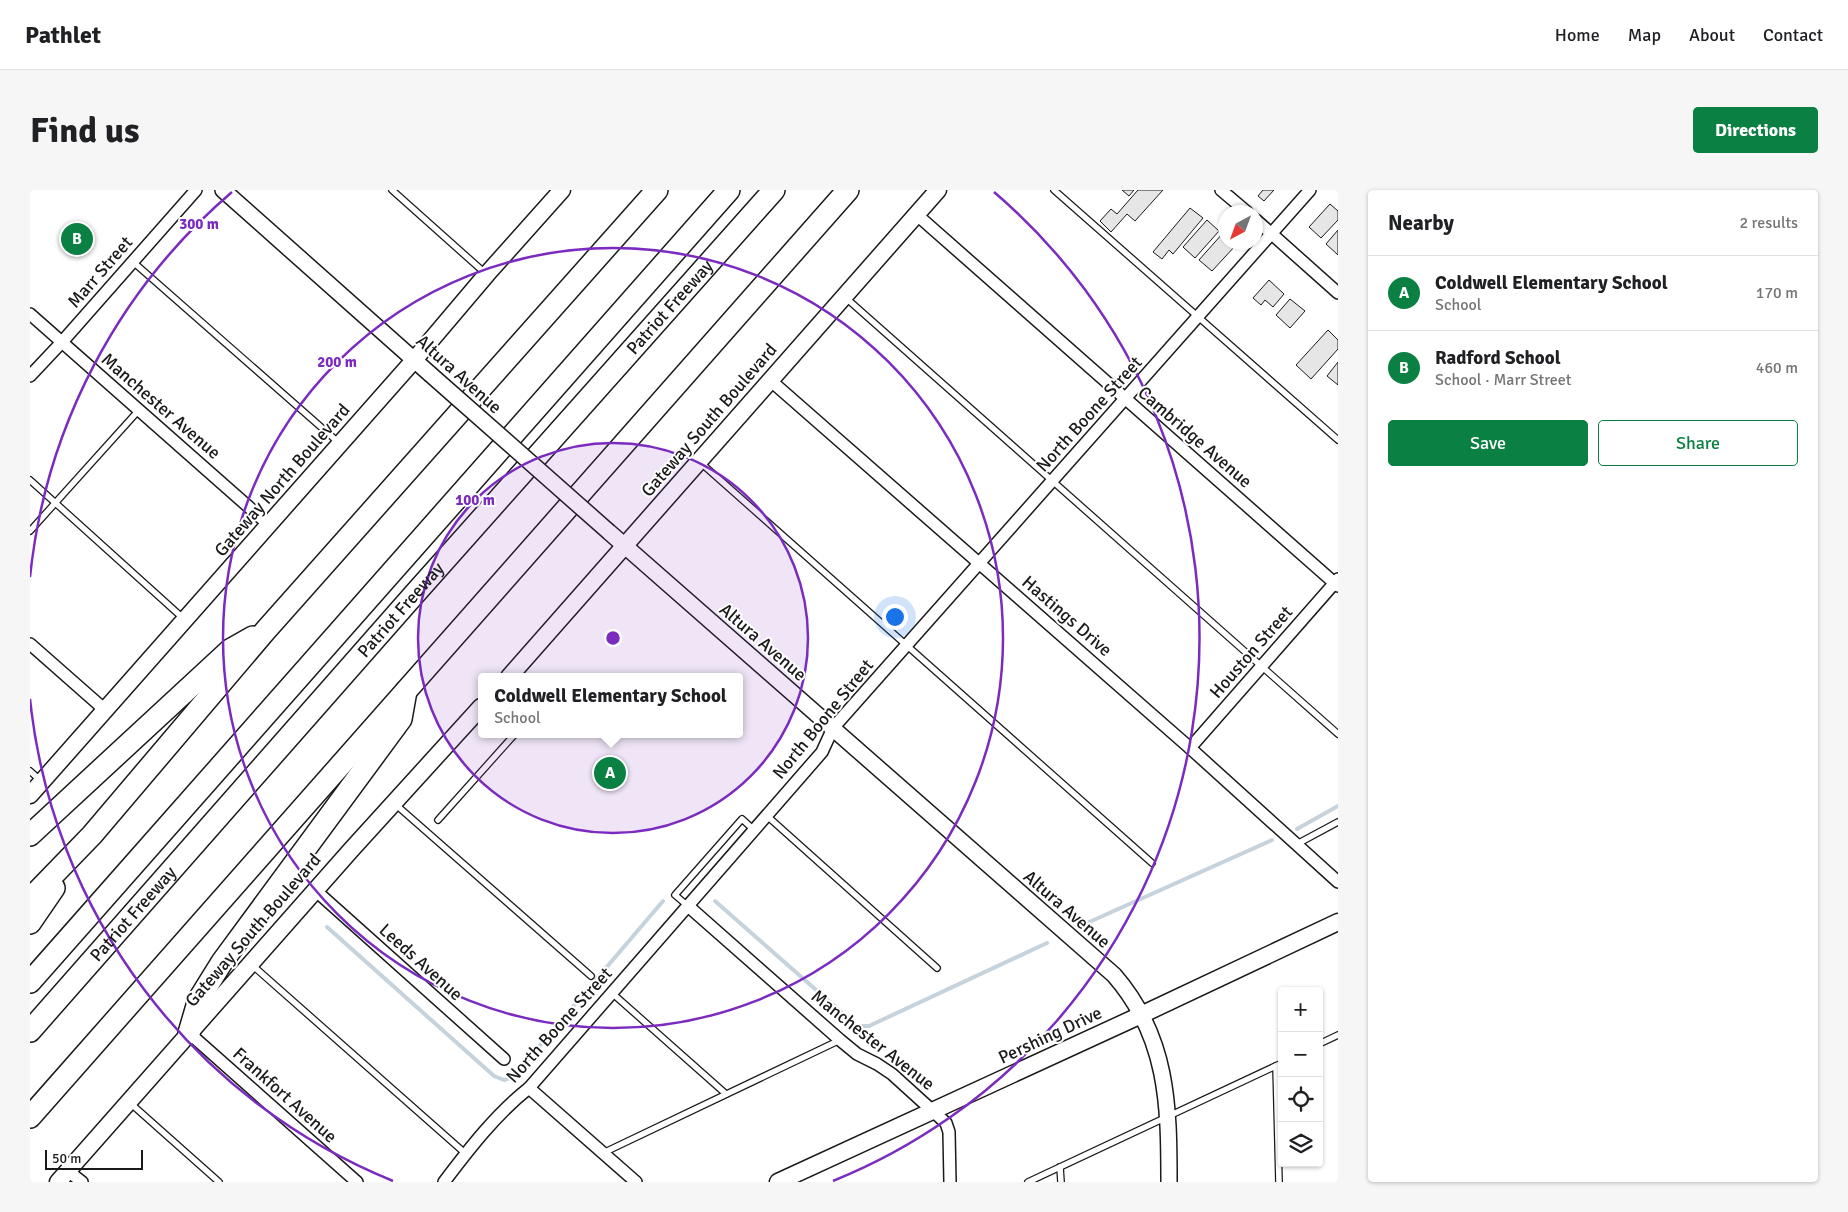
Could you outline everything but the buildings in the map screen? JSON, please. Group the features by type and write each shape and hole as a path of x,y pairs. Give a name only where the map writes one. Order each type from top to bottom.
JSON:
{"highway":[{"path":"30,899 92,835 266,630 657,190"},
{"name":"Patriot Freeway","path":"30,982 729,190"},
{"name":"Patriot Freeway","path":"30,1031 423,584 774,190"},
{"path":"30,1117 848,190"},
{"path":"30,835 230,650 266,630"},
{"path":"189,1033 199,999 222,962 402,719 406,691"},
{"path":"30,923 92,835"}],"main road":[{"name":"Gateway South Boulevard","path":"514,673 938,190"},
{"name":"Gateway North Boulevard","path":"30,795 36,776 106,710 268,524 415,360 558,191"},
{"name":"Gateway South Boulevard","path":"63,1176 478,710"},
{"name":"Pershing Drive","path":"778,1182 1338,922"}],"street":[{"name":"Marr Street","path":"30,376 196,190"},
{"name":"Altura Avenue","path":"223,190 1114,975 1128,991 1160,1058 1168,1116 1169,1182"},
{"path":"1221,190 1239,205"},
{"name":"North Boone Street","path":"444,1182 466,1154 516,1098 529,1088 822,752 833,728 1310,190"},
{"name":"Cambridge Avenue","path":"916,214 1337,583"},
{"path":"1263,227 1338,293"},
{"name":"Manchester Avenue","path":"30,314 268,524"},
{"name":"Hastings Drive","path":"770,380 1190,748 1338,882"},
{"name":"Houston Street","path":"1190,748 1261,666 1337,583"},
{"path":"30,644 106,710"},
{"name":"Leeds Avenue","path":"316,890 504,1059"},
{"name":"Manchester Avenue","path":"688,906 840,1040 857,1054 892,1074 946,1123 949,1132 950,1182"},
{"name":"Frankfort Avenue","path":"189,1033 357,1182"},
{"path":"529,1088 636,1182"},
{"path":"63,1176 82,1182"}],"lane":[{"path":"392,190 487,274"},
{"path":"1054,190 1338,440"},
{"path":"132,261 340,444"},
{"path":"844,296 1338,734"},
{"path":"30,532 139,410"},
{"path":"699,461 1152,863"},
{"path":"30,480 185,620"},
{"path":"438,820 511,738"},
{"path":"394,803 591,976"},
{"path":"766,815 938,968"},
{"path":"688,906 676,895 742,819 754,830"},
{"path":"1296,844 1338,822"},
{"path":"250,964 466,1154"},
{"path":"612,993 726,1094"},
{"path":"1323,1042 1338,1035"},
{"path":"603,1153 840,1040"},
{"path":"1028,1182 1278,1064"},
{"path":"1279,1077 1279,1182"},
{"path":"129,1102 219,1182"},
{"path":"1060,1167 1060,1182"}],"waterway":[{"path":"1297,829 1338,806"},
{"path":"1087,923 1272,840"},
{"path":"327,927 494,1076 504,1080 513,1077 663,901"},
{"path":"715,901 857,1026 869,1026 1047,943"}],"place":[{"name":"Radford School","path":"77,239"},
{"name":"Coldwell Elementary School","path":"610,773"}]}
